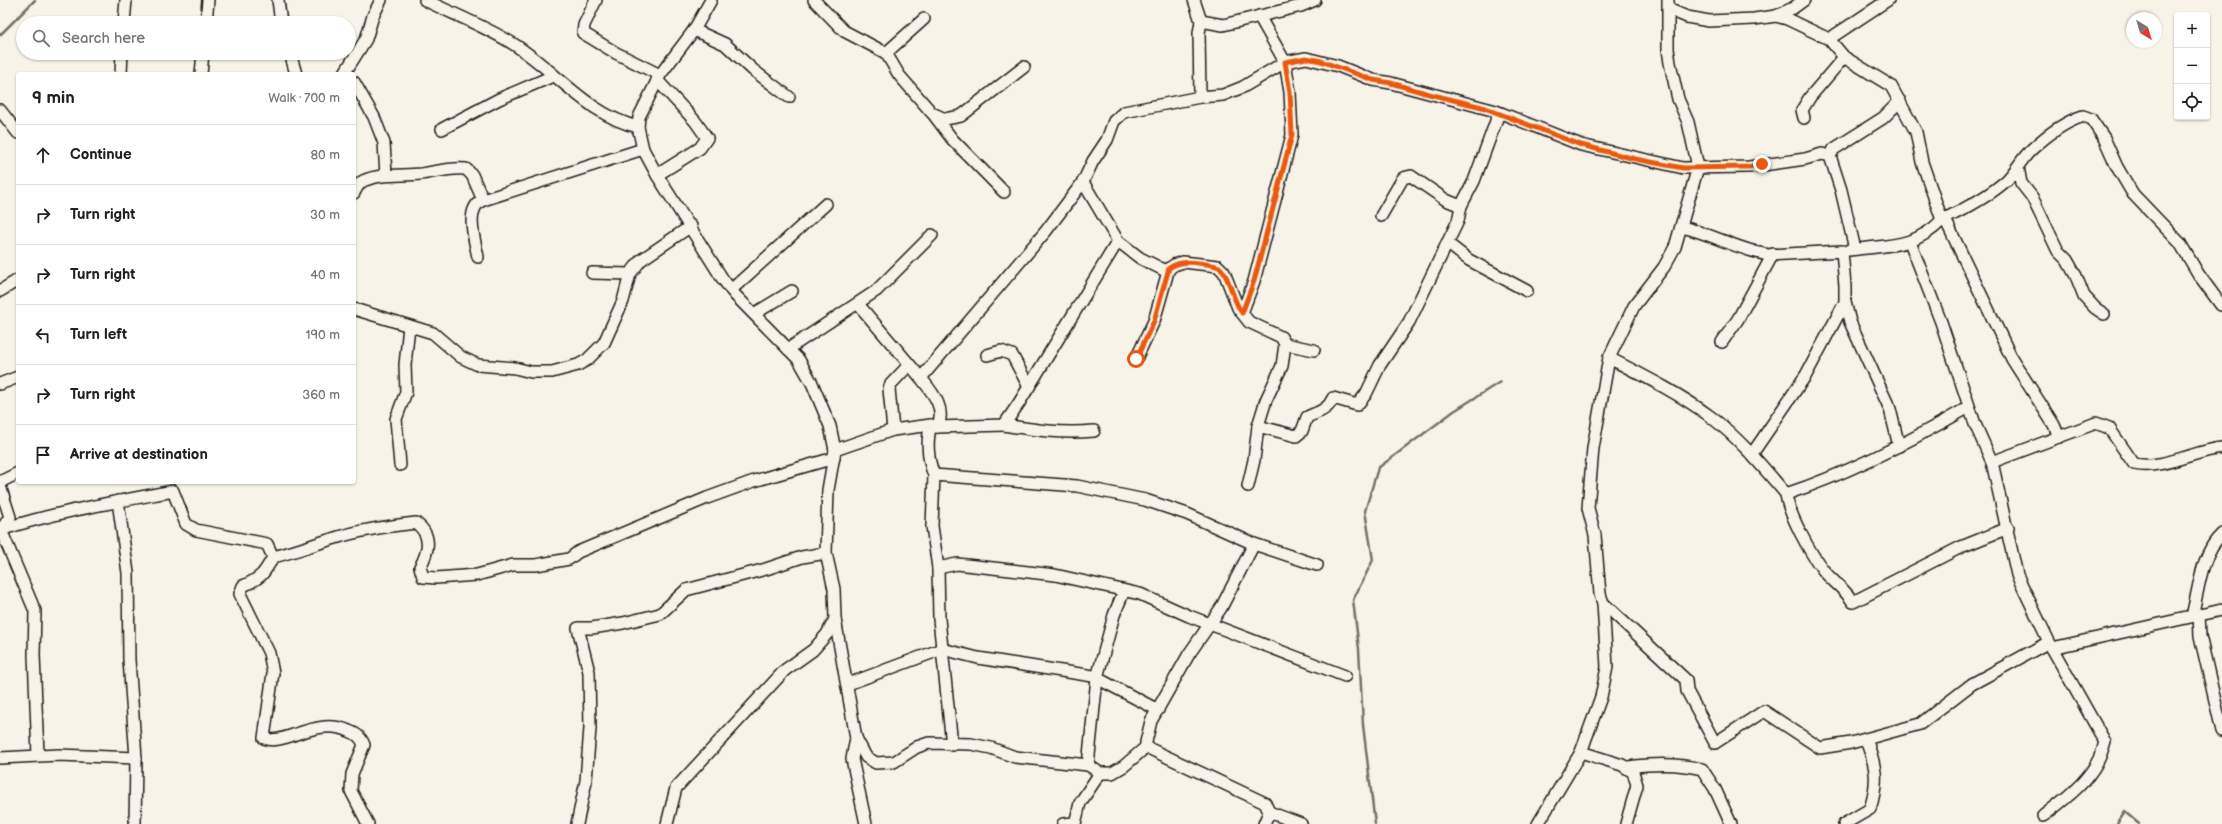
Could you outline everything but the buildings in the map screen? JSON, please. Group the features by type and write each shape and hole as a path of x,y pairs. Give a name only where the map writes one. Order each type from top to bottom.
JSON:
{"street":[{"path":"125,16 126,0"},
{"path":"207,16 208,0"},
{"path":"278,0 280,16"},
{"path":"356,55 366,39 373,16 381,0"},
{"path":"425,0 459,17 487,28 516,46 600,112 626,124 638,127"},
{"path":"596,0 584,25 583,33 658,78 695,121 707,138 700,148 657,175"},
{"path":"711,0 694,30 658,78 639,117 638,127 643,149 657,175 732,290 799,360 812,383 830,426 835,454 828,490 826,553 834,589 835,619 848,684 856,738 852,759 866,824"},
{"path":"814,0 844,31 886,53 899,74 952,139 1004,192"},
{"path":"1194,0 1201,21 1199,32 1200,96"},
{"path":"1201,21 1223,25 1301,6 1315,0"},
{"path":"1668,4 1687,17 1709,21 1754,19 1776,16 1793,8 1804,0"},
{"path":"1829,39 1888,0"},
{"path":"1538,824 1582,752 1601,697 1607,667 1603,603 1600,594 1594,535 1588,508 1593,448 1609,358 1634,306 1664,267 1672,253 1682,227 1698,167 1688,122 1678,99 1670,63 1668,49 1668,4"},
{"path":"1242,313 1254,281 1292,135 1290,92 1285,62 1258,16"},
{"path":"1776,16 1787,19 1829,39 1844,57 1891,86 1916,132 1922,162 1944,219 2012,359 2054,425 2059,438"},
{"path":"886,53 924,19"},
{"path":"694,30 725,44 753,70 789,96"},
{"path":"1804,118 1802,110 1810,97 1844,57"},
{"path":"921,378 1025,257 1083,182 1093,161 1107,140 1114,121 1124,112 1200,96 1223,95 1244,87 1285,62 1306,58 1321,61 1373,80 1391,83 1482,107 1588,147 1683,168 1698,167 1711,169 1749,167 1805,159 1822,154 1830,156"},
{"path":"122,60 122,72"},
{"path":"201,72 202,60"},
{"path":"292,60 295,72"},
{"path":"345,72 353,60"},
{"path":"932,113 945,119 961,116 1024,67"},
{"path":"442,129 499,99 553,76"},
{"path":"356,85 374,116 384,144 386,175"},
{"path":"1855,249 1843,196 1830,156 1834,149 1883,118 1900,101"},
{"path":"0,110 16,130"},
{"path":"1258,426 1296,436 1302,431 1307,417 1324,410 1330,405 1333,398 1358,405 1366,394 1380,365 1409,322 1458,221 1461,206 1474,181 1499,113"},
{"path":"1682,227 1704,232 1757,253 1773,254 1842,251 1910,242 1932,231 1944,219 1960,213 1990,193 2008,179 2032,149 2060,128 2083,116 2091,119 2104,138 2117,167 2133,194 2180,243 2199,275 2221,305"},
{"path":"478,257 472,210 476,202 643,149"},
{"path":"356,187 363,182 386,175 422,174 456,167 466,169 472,175 483,200"},
{"path":"2018,167 2021,183 2032,198 2058,251 2067,260 2076,276 2084,296 2095,308 2104,314"},
{"path":"1381,216 1403,178 1411,176 1446,200 1461,206"},
{"path":"1083,182 1118,241 1140,258 1166,271 1169,268 1183,262 1218,266 1224,272 1232,295 1249,322 1281,337 1285,344 1282,366 1266,400 1258,426 1254,460 1248,486"},
{"path":"732,290 826,204"},
{"path":"356,310 433,333 461,357 478,365 515,368 531,372 552,372 578,365 587,360 604,343 623,301 630,274 641,260 691,226"},
{"path":"788,349 858,304 880,287 932,236"},
{"path":"1004,425 1029,387 1118,241"},
{"path":"1910,242 1941,322 1969,407 1992,462 2008,528 2017,575 2050,645 2105,742 2102,755 2080,787 2043,816"},
{"path":"1447,243 1469,260 1527,291"},
{"path":"1842,251 1845,302 1850,322 1890,409 1899,446"},
{"path":"1722,342 1738,319 1773,254"},
{"path":"1136,359 1154,321 1169,268"},
{"path":"592,273 630,274"},
{"path":"0,291 16,281"},
{"path":"754,314 792,291"},
{"path":"1752,454 1806,375 1845,302"},
{"path":"858,304 921,378 938,404 941,420 928,433 931,468 934,475 932,526 938,568 939,619 952,745"},
{"path":"400,465 396,419 406,392 405,365 409,326"},
{"path":"1285,344 1314,350"},
{"path":"987,355 1001,351 1012,355 1029,387"},
{"path":"1609,358 1675,394 1711,417 1752,454 1786,494 1787,507 1823,570 1846,591 1853,602 1962,547 2008,528"},
{"path":"893,430 889,389 891,384 909,365"},
{"path":"0,384 16,378"},
{"path":"1786,494 1807,487 1899,446 1969,407"},
{"path":"1992,462 2096,423 2109,428 2134,464 2145,466 2210,449 2222,448"},
{"path":"273,556 301,551 332,539 378,527 416,523 424,529 427,539 426,556 420,567 423,577 436,578 477,575 514,565 522,566 569,559 578,552 707,498 835,454 893,430 934,426 1004,425 1043,431 1078,433 1094,431"},
{"path":"0,482 16,474"},
{"path":"934,475 1077,486 1159,505 1187,514 1254,544 1317,565"},
{"path":"0,486 10,518 0,530"},
{"path":"0,530 17,524 118,501 173,491 186,524 196,530 267,544 273,556"},
{"path":"118,501 128,573 129,660 136,758 135,824"},
{"path":"0,530 36,611 34,655 38,755"},
{"path":"2222,534 2213,542 2207,555 2195,615 2222,731"},
{"path":"856,738 866,757 876,763 894,762 916,747 929,743 952,745 971,744 991,748 1015,757 1088,765 1100,773 1112,773 1124,766 1146,747 1151,721 1189,654 1221,608 1254,544"},
{"path":"577,824 586,781 590,728 589,672 578,628 623,623 660,614 686,590 766,569 802,557 826,553"},
{"path":"273,556 266,571 258,579 243,586 240,594 269,653 273,673 264,738 270,741 317,727 333,726 340,727 359,736 364,745 352,774 351,791 368,824"},
{"path":"938,568 957,564 1055,575 1140,594 1210,624 1345,676"},
{"path":"1088,765 1097,678 1114,615 1124,591"},
{"path":"1603,603 1686,680 1687,691 1715,743 1764,711 1820,748 1866,739 1920,724 1972,684 2050,645 2222,610"},
{"path":"667,824 676,788 785,670 813,650 828,634 835,619"},
{"path":"848,684 942,650 1097,678 1158,710"},
{"path":"1844,824 1870,809 1876,789 1876,764 1866,739"},
{"path":"1146,747 1266,803 1269,812 1264,824"},
{"path":"1582,752 1628,767 1654,764 1678,764 1702,769 1715,789 1731,824"},
{"path":"0,758 38,755 136,758"},
{"path":"1626,824 1637,785 1633,772 1628,767"},
{"path":"1063,824 1075,823 1080,803 1100,773"},
{"path":"1269,812 1301,824"}],"waterway":[{"path":"19,16 35,0"},
{"path":"0,35 16,19"},
{"path":"1375,824 1363,725 1359,649 1353,600 1373,560 1365,511 1378,468 1454,411 1500,382"},
{"path":"2117,824 2125,812 2139,824"}],"route":[{"path":"1136,359 1154,321 1169,268 1174,265 1183,262 1193,262 1218,266 1224,272 1232,295 1242,313 1254,281 1276,191 1292,135 1290,92 1285,62 1306,58 1321,61 1373,80 1391,83 1496,111 1581,145 1635,159 1683,168 1698,167 1711,169 1749,167 1762,164"}]}
